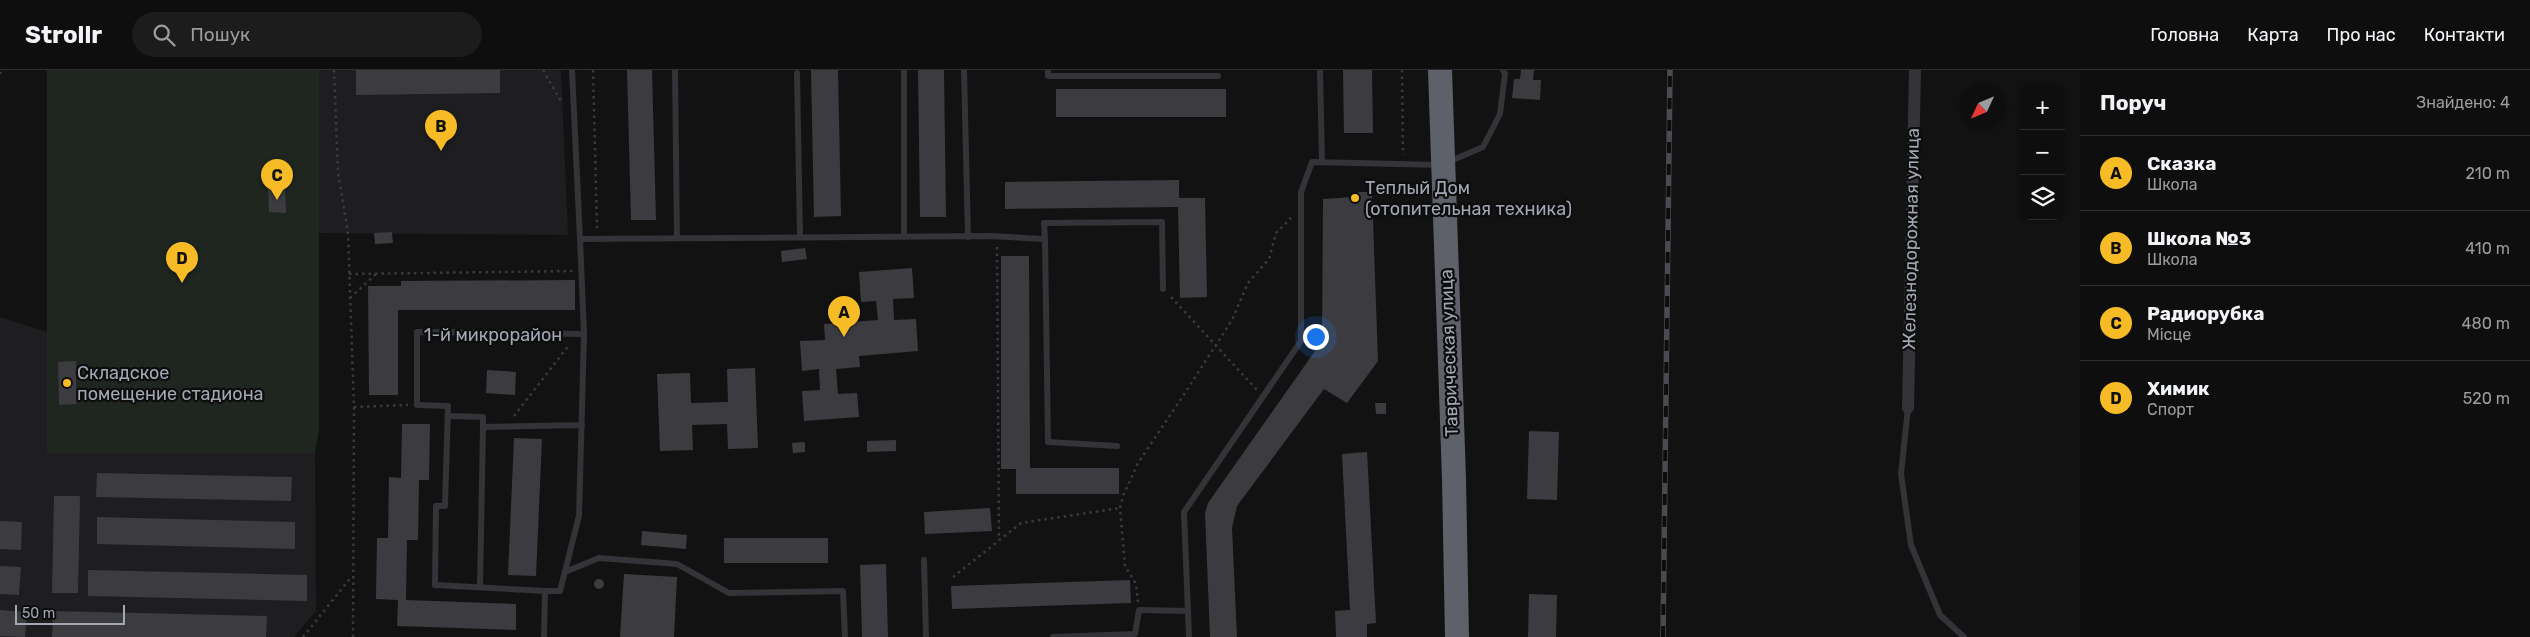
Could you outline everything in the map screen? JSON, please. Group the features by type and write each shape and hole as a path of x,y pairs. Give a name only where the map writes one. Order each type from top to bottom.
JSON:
{"highway":[{"name":"Таврическая улица","path":"1440,70 1454,479 1457,637"}],"street":[{"name":"Железнодорожная улица","path":"1908,408 1915,70"}],"lane":[{"path":"572,70 581,271 580,334"},
{"path":"675,70 676,238"},
{"path":"904,70 904,237"},
{"path":"964,70 968,237"},
{"path":"1048,70 1048,76 1218,76"},
{"path":"1320,70 1322,162"},
{"path":"1190,637 1184,512 1301,341 1301,192 1312,162 1442,165 1483,146 1500,114 1505,74 1503,70"},
{"path":"797,73 800,238"},
{"path":"1117,446 1048,442 1044,223 1162,222 1163,289"},
{"path":"580,239 904,237 1045,239"},
{"name":"1-й микрорайон","path":"417,405 417,332 580,334 582,425 579,516 560,591 545,591"},
{"path":"417,405 448,406 445,506 436,506 435,585 545,591 544,637"},
{"path":"1908,408 1901,474 1911,545 1940,614 1964,637"},
{"path":"448,416 483,418 480,586"},
{"path":"482,427 582,425"},
{"path":"565,572 599,558 677,564 729,593 843,591 845,637"},
{"path":"924,560 926,637"},
{"path":"1053,637 1136,634 1140,610 1188,611"}],"path":[{"path":"0,74 1,70"},
{"path":"334,70 338,172 348,233 354,407 353,637"},
{"path":"543,70 574,123"},
{"path":"593,70 598,239"},
{"path":"1402,70 1403,164"},
{"path":"1140,610 1136,584 1125,566 1120,508 1123,496 1138,462 1232,320 1248,283 1269,259 1276,233 1301,208"},
{"path":"997,237 999,540"},
{"path":"349,274 581,271"},
{"path":"350,298 376,274"},
{"path":"1163,289 1263,396"},
{"path":"506,427 580,334"},
{"path":"354,407 417,405"},
{"path":"953,577 1021,523 1120,508"},
{"path":"303,637 353,575"}],"shaded area":[{"path":"47,70 319,70 319,430 315,453 47,453"},
{"path":"319,70 561,70 568,235 317,233"},
{"path":"0,317 47,332 47,453 315,453 316,611 294,637 0,637"}],"building":[{"path":"356,70 500,70 500,93 356,95"},
{"path":"627,70 652,70 656,220 631,220"},
{"path":"811,70 838,70 841,216 814,217"},
{"path":"918,70 944,70 946,217 920,217"},
{"path":"1343,70 1372,70 1373,133 1344,133"},
{"path":"1521,70 1534,70 1533,80 1541,80 1540,100 1512,98 1514,79 1520,79"},
{"path":"1056,89 1226,89 1226,117 1056,117"},
{"path":"1179,180 1179,198 1205,198 1207,297 1180,298 1178,207 1005,209 1005,182"},
{"path":"285,187 286,213 269,212 268,188"},
{"path":"1359,192 1372,192 1378,361 1347,403 1324,389 1237,506 1232,528 1237,637 1210,637 1205,513 1208,503 1322,341 1323,199 1352,197"},
{"path":"392,232 393,243 375,244 374,233"},
{"path":"805,248 807,259 782,262 781,251"},
{"path":"1001,256 1029,256 1030,468 1119,468 1119,494 1016,494 1016,469 1001,469"},
{"path":"912,268 914,298 893,299 894,320 916,319 918,351 859,356 860,367 836,369 838,394 857,393 859,417 804,421 802,391 820,390 819,369 802,371 800,341 825,340 824,324 878,320 876,301 861,302 859,272"},
{"path":"575,280 575,310 398,310 398,395 369,395 368,286 401,286 401,281"},
{"name":"Складское помещение стадиона","path":"76,361 76,404 59,405 58,362"},
{"path":"755,368 758,448 728,449 727,424 692,425 693,450 660,451 657,374 690,373 691,403 728,402 727,369"},
{"path":"487,370 516,372 515,395 486,393"},
{"path":"1375,403 1386,403 1386,414 1376,414"},
{"path":"402,424 430,424 429,480 419,480 418,540 407,540 406,600 516,604 516,630 397,626 398,600 376,599 377,538 388,538 389,477 401,478"},
{"path":"1529,431 1559,432 1557,500 1527,499"},
{"path":"514,438 542,439 536,576 508,575"},
{"path":"896,440 896,451 867,452 867,441"},
{"path":"805,442 805,452 793,453 792,443"},
{"path":"1367,452 1376,623 1367,624 1367,637 1336,637 1335,611 1350,610 1342,454"},
{"path":"97,473 292,477 291,501 96,497"},
{"path":"54,496 80,496 78,593 52,593"},
{"path":"990,508 992,531 925,534 924,512"},
{"path":"97,517 295,522 295,549 97,544"},
{"path":"0,521 22,522 21,550 0,549"},
{"path":"642,531 687,535 686,549 641,545"},
{"path":"724,538 828,538 828,563 724,563"},
{"path":"886,564 888,637 862,637 860,565"},
{"path":"0,566 21,567 19,595 0,594"},
{"path":"88,570 307,575 307,601 88,596"},
{"path":"624,574 677,577 674,637 620,637"},
{"path":"597,579 601,579 604,584 603,588 597,589 594,586 594,582"},
{"path":"1130,580 1131,603 952,609 951,586"},
{"path":"1529,594 1557,595 1556,637 1528,637"},
{"path":"0,610 27,612 25,637 0,636"},
{"path":"53,611 267,616 266,637 52,637"}],"railway":[{"path":"1663,637 1670,70"}],"place":[{"name":"Школа №3","path":"441,151"},
{"name":"Теплый Дом (отопительная техника)","path":"1355,198"},
{"name":"Радиорубка","path":"277,200"},
{"name":"Химик","path":"182,283"},
{"name":"Сказка","path":"844,337"},
{"name":"Складское помещение стадиона","path":"67,383"}]}
